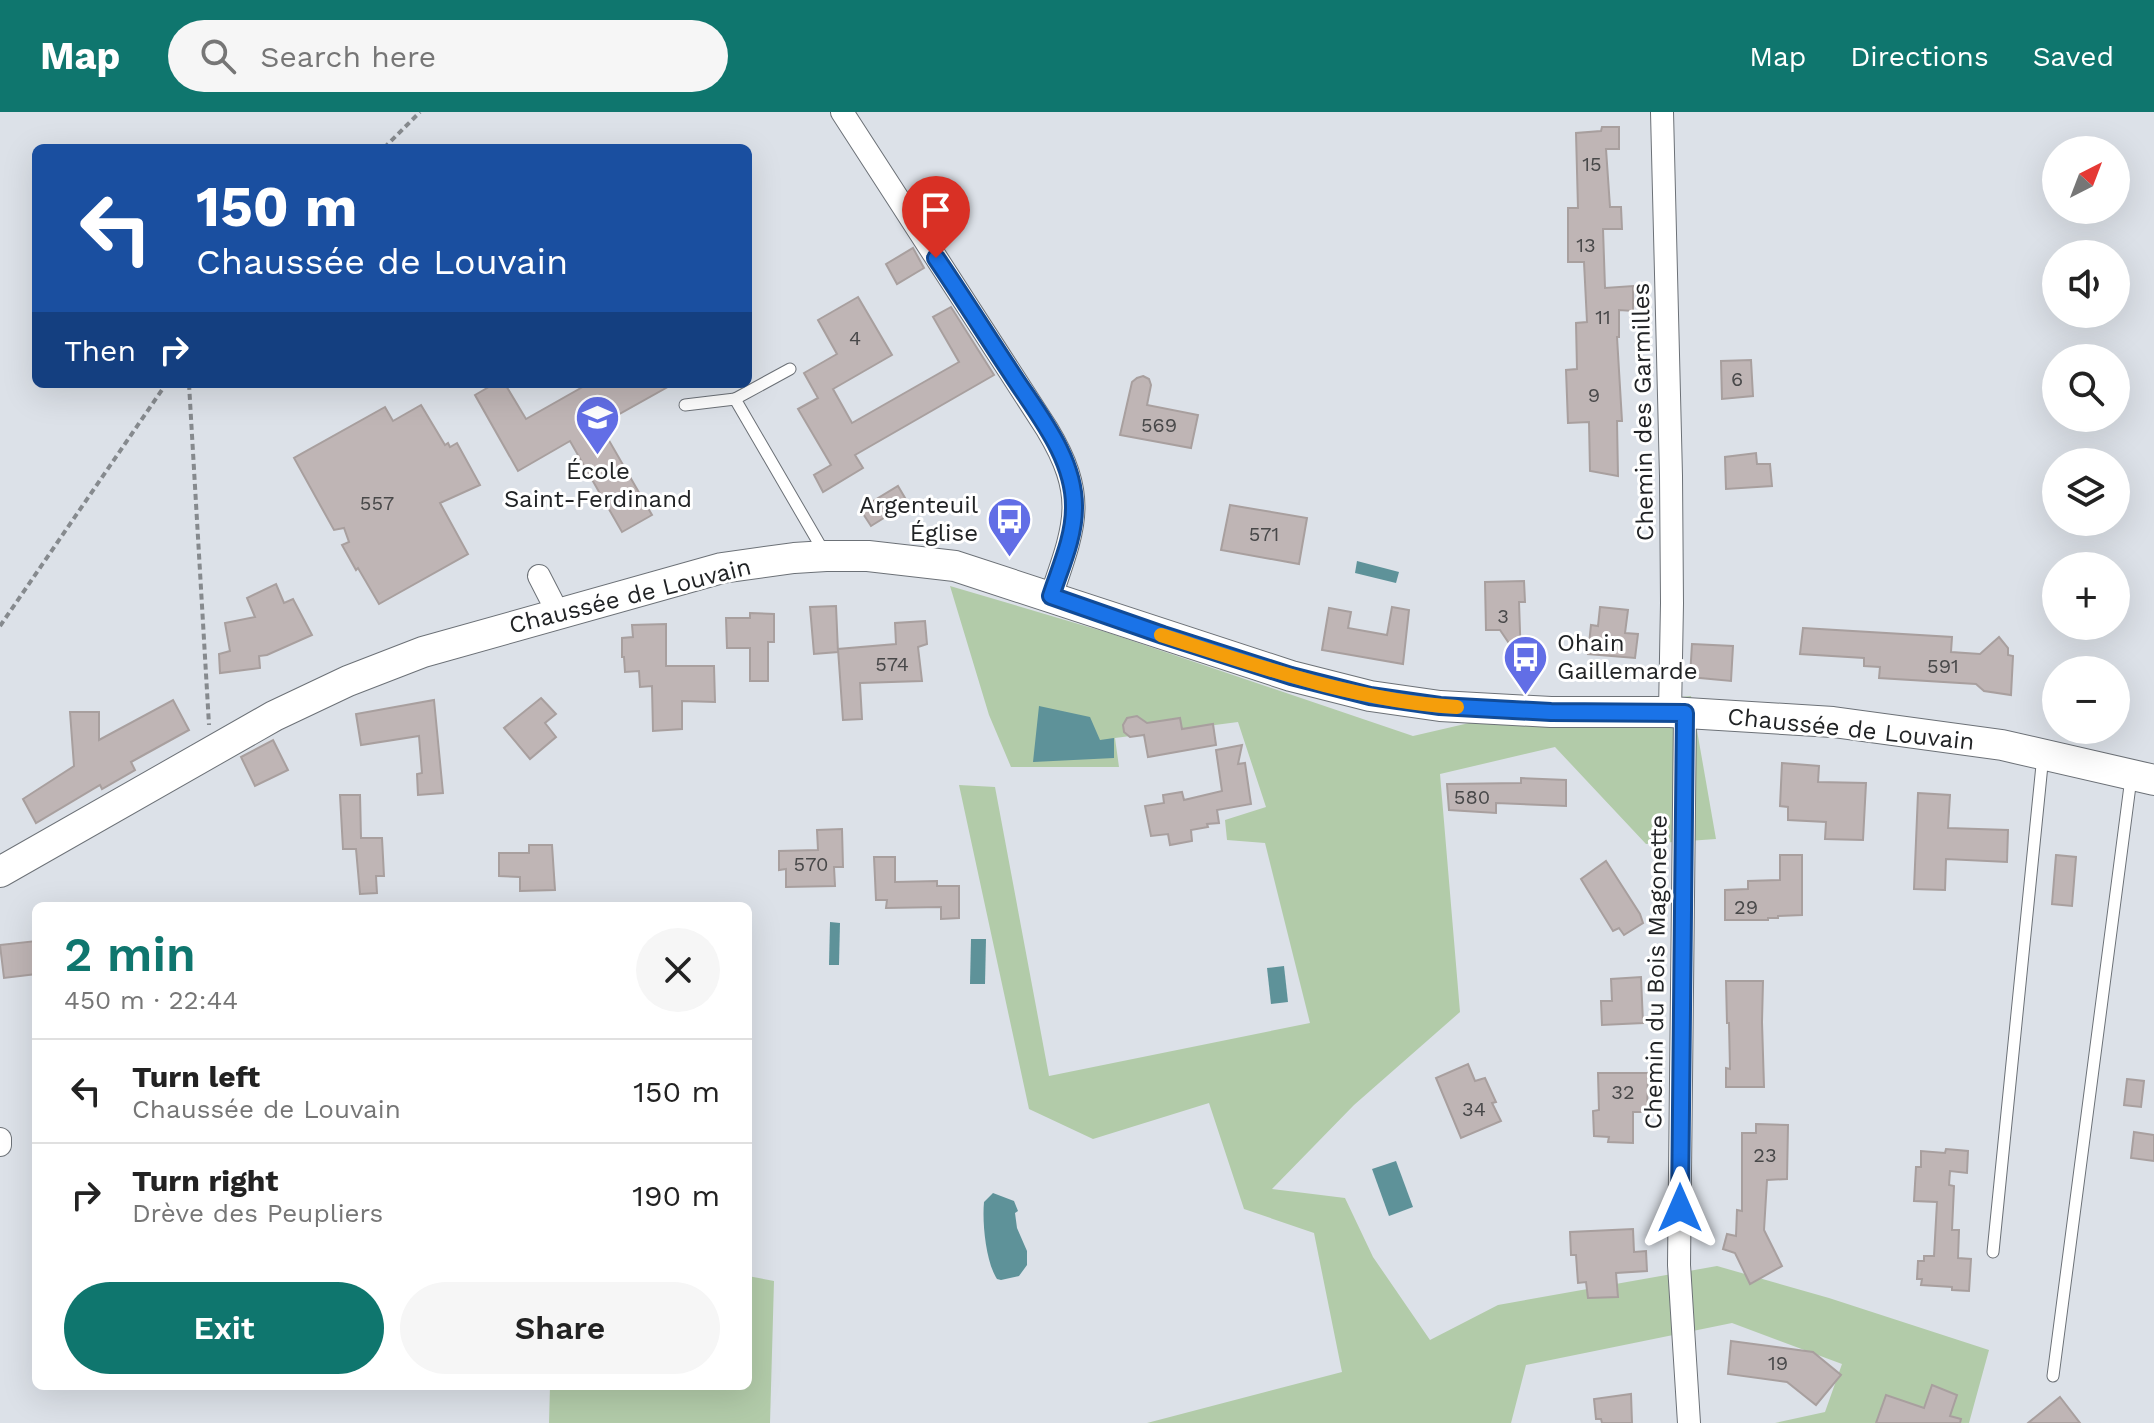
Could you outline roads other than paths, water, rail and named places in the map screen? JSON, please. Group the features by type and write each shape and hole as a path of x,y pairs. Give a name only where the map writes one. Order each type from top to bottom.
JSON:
{"main road":[{"name":"Chaussée de Louvain","path":"0,872 274,716 348,681 423,652 722,568 826,556 868,556 955,566 1276,671 1370,696 1440,706 1551,712 1678,712 1833,722 2002,745 2143,777"}],"street":[{"path":"842,112 1064,459 1074,495 1074,520 1051,596"},
{"name":"Chemin des Garmilles","path":"1662,112 1672,618 1678,712"},
{"path":"539,576 558,613"},
{"name":"Chemin du Bois Magonette","path":"1678,712 1679,1265 1689,1423"}],"lane":[{"path":"685,405 735,399 790,369"},
{"path":"735,399 826,556"},
{"path":"1993,1252 2043,754"},
{"path":"2053,1376 2143,777"}],"water":[{"path":"1357,561 1399,572 1396,583 1355,573"},
{"path":"1039,706 1090,717 1100,740 1114,738 1114,758 1033,762"},
{"path":"830,922 840,923 839,965 829,965"},
{"path":"971,939 986,939 985,984 970,984"},
{"path":"1284,966 1288,1002 1271,1004 1267,968"},
{"path":"1396,1161 1413,1207 1389,1216 1372,1169"},
{"path":"993,1193 1014,1201 1018,1211 1015,1213 1017,1228 1027,1251 1027,1265 1019,1276 1001,1280 993,1272 984,1231 984,1202"}],"place":[{"name":"École Saint-Ferdinand","path":"598,456"},
{"name":"Argenteuil Église","path":"1009,558"},
{"name":"Ohain Gaillemarde","path":"1526,696"}]}
